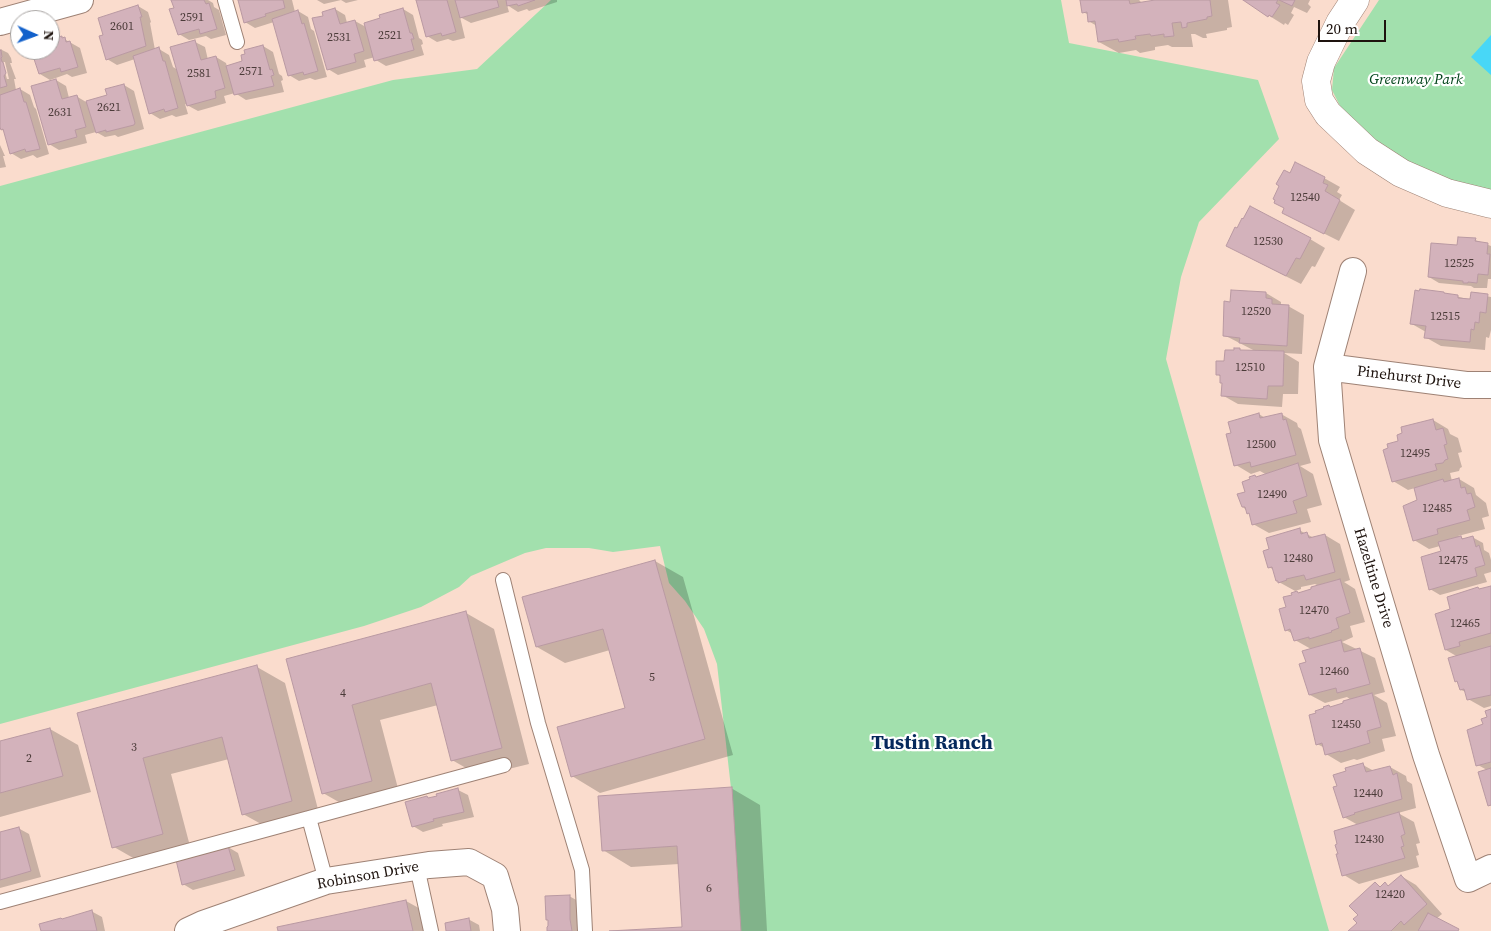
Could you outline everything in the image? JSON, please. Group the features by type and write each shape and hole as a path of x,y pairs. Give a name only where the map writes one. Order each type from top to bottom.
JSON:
{"street":[{"path":"1,19 80,0"},
{"path":"1355,0 1340,23 1321,62 1316,81 1319,100 1328,114 1367,151 1401,173 1447,193 1491,204"},
{"name":"Hazeltine Drive","path":"1354,271 1327,367 1332,440 1426,756 1480,874"},
{"name":"Pinehurst Drive","path":"1327,367 1466,385 1491,384"},
{"name":"Robinson Drive","path":"188,931 202,924 326,881 417,867 469,862 495,876 505,909 508,931"}],"lane":[{"path":"224,0 237,42"},
{"path":"503,580 538,724 582,870 585,931"},
{"path":"0,902 504,765"},
{"path":"309,818 326,881"},
{"path":"417,867 431,931"}],"green space":[{"path":"551,0 1061,0 1069,43 1258,80 1279,139 1199,222 1181,277 1166,359 1329,931 740,931 732,797 717,664 704,629 685,601 669,583 660,546 613,552 589,548 546,548 525,553 471,576 459,587 421,607 364,626 0,724 0,186 393,80 477,69"},
{"name":"Greenway Park","path":"1379,0 1491,0 1491,192 1423,173 1372,140 1345,116 1332,90 1334,68"}],"water":[{"path":"1491,35 1491,75 1471,57"}],"building":[{"path":"171,0 204,0 206,4 209,3 217,29 200,34 199,29 178,35 169,9 174,8"},
{"path":"238,0 283,0 285,8 244,23"},
{"path":"416,0 447,0 456,32 442,36 441,33 426,37"},
{"path":"455,0 497,0 499,7 460,18"},
{"path":"506,0 535,0 518,6 517,4 507,6"},
{"path":"1080,0 1129,0 1130,4 1155,0 1210,0 1212,16 1207,17 1207,19 1187,23 1187,27 1182,28 1181,22 1172,23 1174,36 1164,37 1164,34 1151,36 1150,34 1135,36 1136,39 1119,42 1118,39 1098,42 1095,21 1088,22 1087,12 1082,13"},
{"path":"1243,0 1278,0 1276,3 1280,5 1272,17 1269,15 1268,17"},
{"path":"1279,0 1295,0 1292,6"},
{"path":"138,5 142,17 140,17 146,46 106,60 99,36 103,35 98,18"},
{"path":"335,8 340,24 355,20 364,51 354,54 356,62 327,70 312,18 323,16 322,12"},
{"path":"403,8 410,33 412,33 414,39 411,39 414,50 374,61 364,23 380,18 379,15"},
{"path":"298,10 302,24 304,23 318,71 304,75 303,72 288,76 272,19"},
{"path":"60,36 65,37 66,42 70,41 78,67 61,72 60,68 39,74 34,60 60,60"},
{"path":"195,40 201,60 216,56 225,88 215,91 216,98 187,106 170,47"},
{"path":"263,45 270,70 272,69 274,75 271,76 274,86 234,95 226,66 242,61 241,55 245,54 244,50"},
{"path":"159,47 163,61 165,61 178,108 165,112 164,109 149,114 133,56"},
{"path":"0,51 7,86 0,88"},
{"path":"56,79 62,99 77,95 86,127 75,130 77,137 48,145 31,86"},
{"path":"124,84 134,125 96,133 86,101 107,95 105,89"},
{"path":"20,88 40,149 26,152 25,149 10,154 3,129 1,130 0,127 0,95"},
{"path":"1295,162 1325,177 1323,183 1328,185 1325,191 1340,200 1324,234 1282,213 1284,208 1274,203 1275,200 1273,199 1279,186 1276,184 1284,170 1290,173"},
{"path":"1250,206 1311,238 1300,259 1296,258 1286,276 1226,246 1235,227 1237,228"},
{"path":"1458,237 1476,238 1475,241 1488,243 1487,254 1490,254 1488,275 1478,274 1477,283 1463,283 1463,281 1428,277 1431,243 1457,245"},
{"path":"1420,289 1444,292 1458,295 1458,298 1470,299 1471,292 1488,294 1486,313 1480,312 1479,323 1475,322 1474,330 1471,329 1470,342 1424,338 1426,326 1410,324 1415,290 1419,291"},
{"path":"1231,290 1266,292 1266,298 1272,299 1272,304 1289,305 1287,346 1239,343 1240,338 1223,336 1224,301 1230,302"},
{"path":"1234,348 1240,348 1240,350 1284,351 1283,386 1268,386 1267,399 1221,396 1222,383 1220,383 1220,375 1216,375 1216,361 1224,361 1225,350 1234,350"},
{"path":"1259,413 1260,418 1282,413 1283,420 1286,419 1296,455 1251,467 1250,462 1234,466 1226,434 1231,433 1228,422"},
{"path":"1433,419 1436,430 1443,428 1447,444 1444,445 1448,459 1443,463 1435,464 1437,470 1392,482 1383,450 1388,448 1387,444 1398,441 1397,435 1402,433 1401,427"},
{"path":"1298,463 1307,496 1293,501 1297,513 1252,525 1249,513 1247,514 1245,507 1242,507 1237,494 1245,492 1242,482 1250,479 1249,477 1255,475 1256,477"},
{"path":"1459,478 1461,488 1465,487 1467,494 1471,493 1475,507 1467,510 1470,520 1437,529 1438,534 1413,541 1403,506 1417,500 1414,488 1443,479 1444,482"},
{"path":"1300,528 1301,534 1307,532 1309,538 1325,534 1335,572 1306,580 1304,575 1278,583 1272,567 1268,568 1263,551 1269,549 1266,538"},
{"path":"1461,536 1462,539 1473,536 1476,547 1479,545 1485,565 1475,568 1477,576 1429,590 1421,557 1441,551 1438,542"},
{"path":"655,560 705,739 571,777 557,727 625,708 603,629 536,647 522,597"},
{"path":"1340,579 1350,613 1336,618 1339,628 1309,639 1309,637 1294,641 1290,629 1285,631 1279,609 1286,607 1283,597 1292,595 1291,593 1297,591 1298,593 1311,589 1311,587"},
{"path":"1491,586 1491,633 1459,642 1460,646 1445,650 1435,614 1450,609 1447,597 1478,587 1479,589"},
{"path":"466,611 502,748 451,761 431,683 352,705 372,781 322,794 286,659"},
{"path":"1341,640 1344,652 1360,648 1370,684 1337,693 1336,688 1309,695 1299,664 1306,662 1302,651"},
{"path":"1491,646 1491,695 1467,700 1464,689 1460,690 1457,681 1455,682 1448,658"},
{"path":"257,665 292,801 242,815 222,737 143,758 163,834 112,848 77,713"},
{"path":"1372,693 1381,727 1367,731 1370,743 1325,755 1322,743 1316,745 1309,715 1316,713 1315,711 1323,707 1329,705 1330,707 1343,703 1343,701"},
{"path":"1491,709 1491,762 1476,766 1467,730 1483,724 1481,719 1487,717 1485,711"},
{"path":"50,728 63,776 0,793 0,741"},
{"path":"1363,763 1366,772 1390,766 1393,775 1397,773 1402,799 1343,818 1333,787 1337,786 1333,775 1346,771 1345,768"},
{"path":"1491,768 1491,805 1488,806 1478,772"},
{"path":"732,787 741,931 609,931 682,927 677,846 602,851 598,796"},
{"path":"458,788 464,812 433,819 434,821 412,827 405,802 427,796 428,798 437,796 436,794"},
{"path":"1399,812 1405,834 1401,836 1404,846 1401,847 1405,858 1342,876 1336,854 1338,854 1334,831"},
{"path":"19,827 31,871 0,880 0,832"},
{"path":"228,846 235,870 182,885 176,860"},
{"path":"1401,875 1427,904 1404,925 1401,921 1391,931 1348,931 1357,923 1353,919 1358,915 1349,906 1375,882 1380,887 1385,882 1388,886"},
{"path":"570,895 572,931 547,931 548,920 546,920 545,896"},
{"path":"406,900 413,931 278,931 277,927"},
{"path":"92,910 97,931 41,931 39,924"},
{"path":"1428,913 1459,929 1458,931 1418,931"},
{"path":"469,918 471,931 446,931 445,923"}],"district":[{"name":"Tustin Ranch","path":"932,744"}]}
